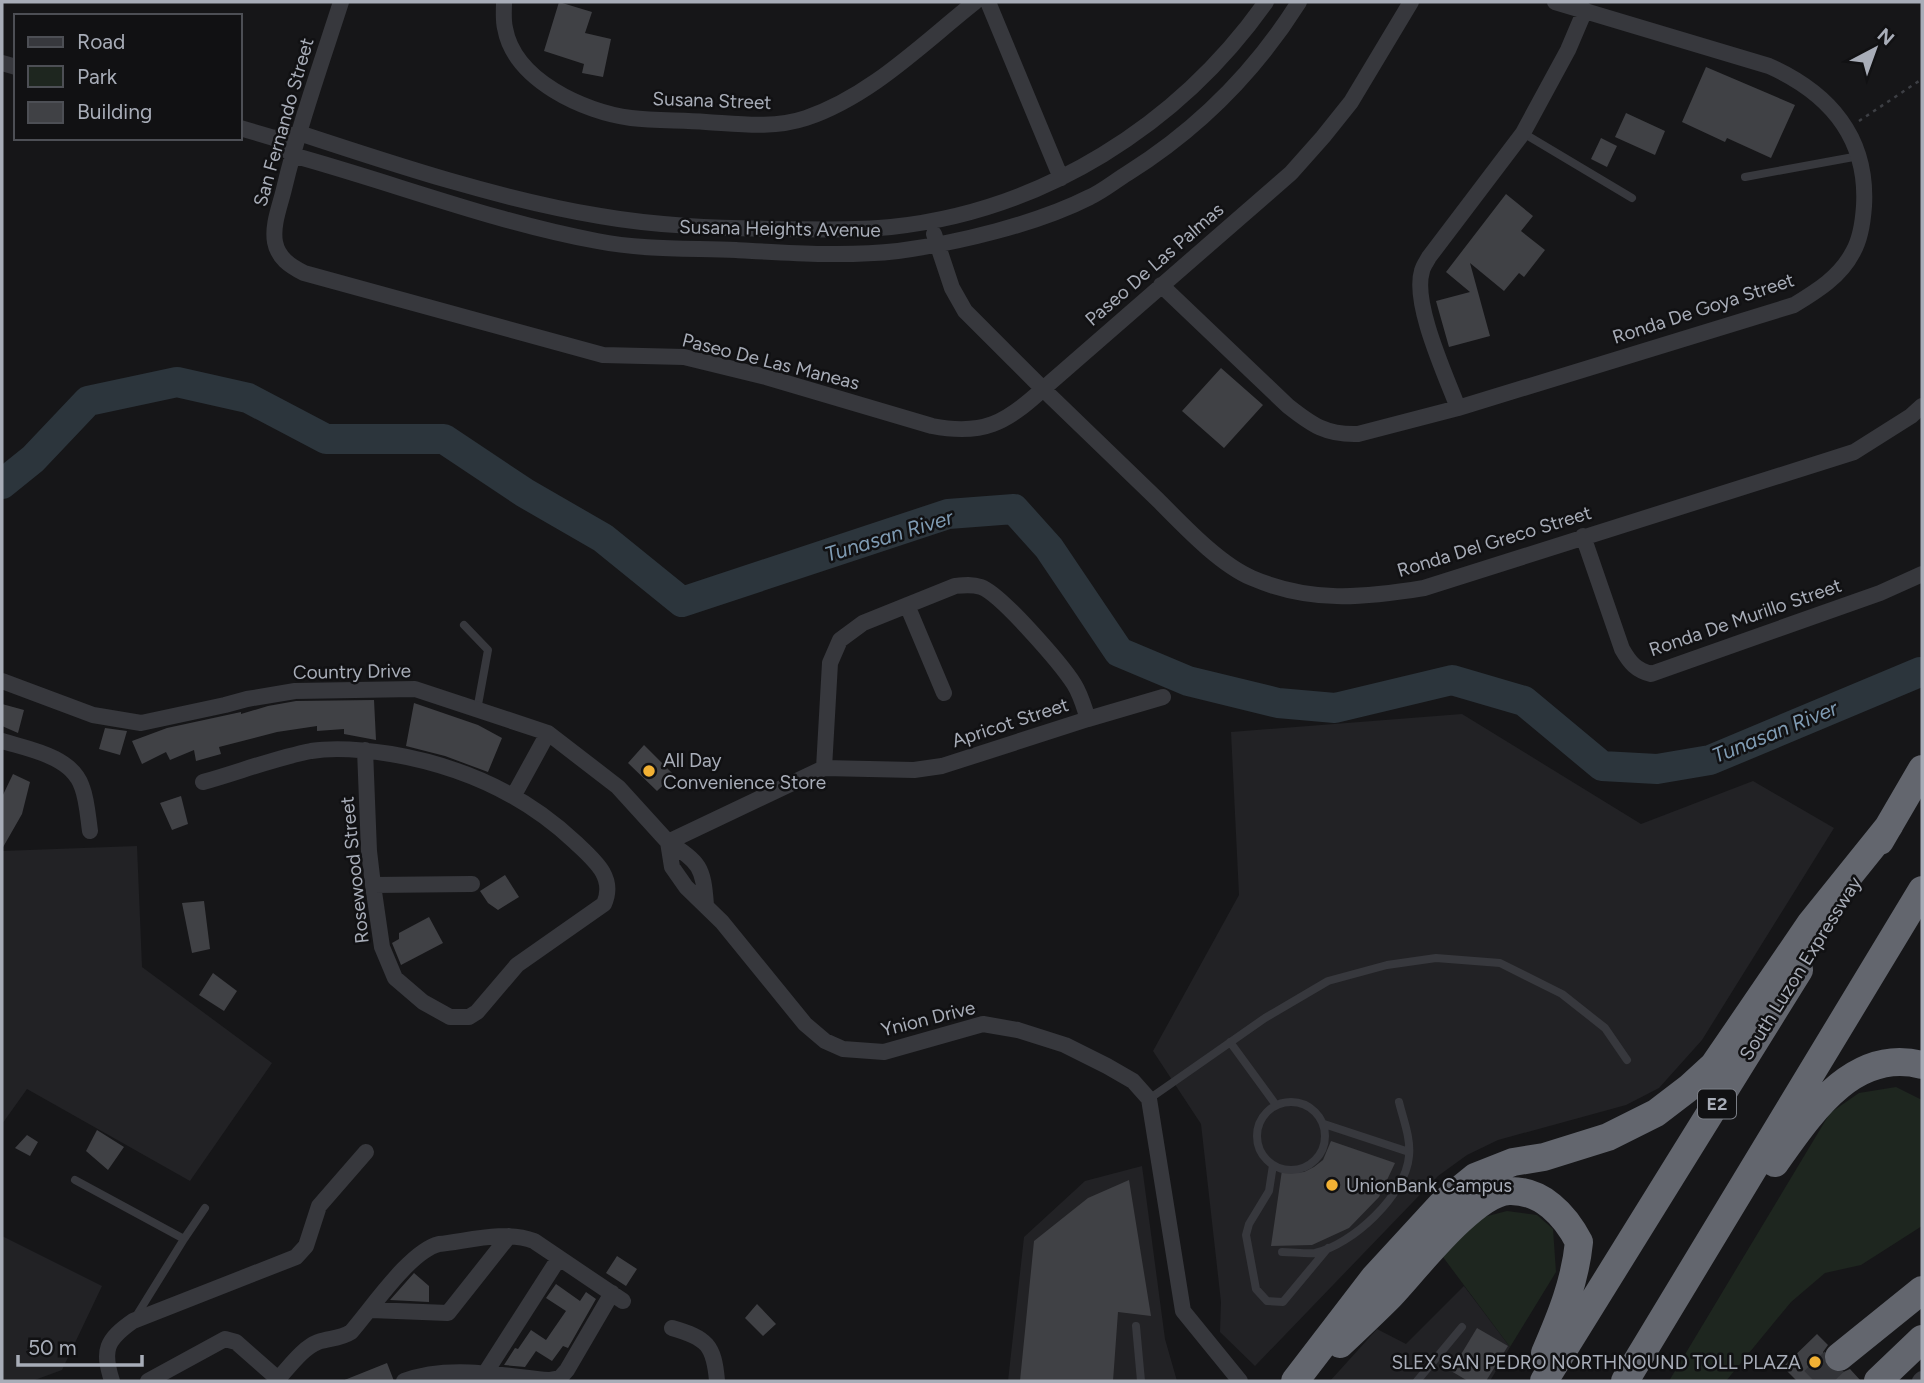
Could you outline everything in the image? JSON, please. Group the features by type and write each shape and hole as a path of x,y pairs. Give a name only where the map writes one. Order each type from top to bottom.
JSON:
{"highway":[{"name":"South Luzon Expressway","path":"1544,1381 1922,769"},
{"path":"1295,1381 1374,1278 1443,1203 1475,1177 1513,1162 1544,1157 1608,1137 1656,1112 1698,1080 1714,1065 1811,923 1889,826"},
{"path":"1625,1381 1922,890"},
{"path":"1696,1265 1828,1096 1871,1065 1892,1062 1922,1065"},
{"path":"1295,1381 1356,1330 1441,1239 1476,1207 1491,1197 1508,1191 1531,1194 1547,1202 1562,1215 1579,1242 1565,1308 1532,1381"},
{"path":"1839,1357 1922,1290"},
{"path":"1878,1381 1922,1339"}],"street":[{"name":"San Fernando Street","path":"279,254 275,227 292,155 341,2"},
{"name":"Susana Street","path":"504,2 504,27 512,51 542,83 579,103 629,118 772,125 803,119 832,108 863,90 975,2"},
{"path":"988,2 1061,178"},
{"name":"Susana Heights Avenue","path":"274,138 299,133 462,182 601,216 746,228 854,230 930,221 1007,202 1101,157 1181,97 1213,66 1266,2"},
{"name":"Susana Heights Avenue","path":"242,129 274,138 292,155 544,230 600,242 726,250 853,253 895,251 1020,225 1090,197 1153,157 1211,110 1267,49 1299,2"},
{"name":"Paseo De Las Palmas","path":"1043,389 1291,173 1351,102 1411,2"},
{"name":"Ronda De Goya Street","path":"1161,285 1310,424 1329,432 1358,434 1458,408 1794,305 1822,288 1842,269 1854,251 1863,224 1865,188 1859,156 1847,128 1812,89 1793,76 1769,66 1555,2"},
{"path":"1458,408 1423,312 1421,272 1429,257 1523,133 1568,50 1585,10"},
{"path":"930,221 952,288 965,312 1043,389"},
{"name":"Paseo De Las Maneas","path":"279,254 290,265 304,273 603,355 684,357 958,431 980,429 999,422 1020,411 1043,389"},
{"name":"Ronda Del Greco Street","path":"1043,389 1204,545 1250,577 1290,591 1328,597 1371,597 1424,588 1854,452 1911,416 1922,406"},
{"name":"Ronda De Murillo Street","path":"1583,536 1622,649 1639,671 1651,674 1880,593 1922,574"},
{"name":"Apricot Street","path":"668,842 824,768 914,770 942,766 1088,719 1074,683 1010,609 989,592 969,584 955,586 852,630 840,640 831,663 824,768"},
{"path":"907,605 944,693"},
{"name":"Country Drive","path":"2,681 93,715 141,723 295,691 415,689 548,733 618,787 668,842 673,866 679,877"},
{"path":"1088,719 1163,697"},
{"path":"203,782 312,751 365,750 424,760 471,774 514,795 548,733"},
{"path":"2,741 59,760 73,771 82,785 90,831"},
{"name":"Rosewood Street","path":"365,750 369,851 382,947 394,978 423,1002 450,1017 469,1017 477,1012 517,965 599,909 608,896 607,877 591,857 559,827 514,795"},
{"path":"668,842 696,865 703,877 706,905"},
{"name":"Ynion Drive","path":"679,877 706,905 805,1024 825,1041 842,1049 884,1052 983,1024 1018,1030 1065,1045 1133,1082 1149,1099"},
{"path":"373,885 472,884"},
{"path":"1149,1099 1183,1311 1240,1381"},
{"path":"112,1381 106,1363 106,1350 119,1331 133,1321 296,1257 306,1246 319,1206 366,1152"},
{"path":"371,1310 447,1313 509,1236"},
{"path":"148,1381 225,1339 236,1342 277,1380 308,1348 316,1343 344,1336 371,1310 413,1259 429,1247 509,1236 523,1237 534,1241 617,1297 560,1378 550,1380 447,1372 421,1375 404,1381"},
{"path":"484,1375 559,1258"},
{"path":"672,1328 689,1333 709,1346 715,1357 717,1381"}],"lane":[{"path":"1523,133 1632,198"},
{"path":"1745,177 1859,156"},
{"path":"464,625 488,650 477,710"},
{"path":"1149,1099 1265,1018 1328,981 1387,965 1436,958 1500,963 1562,994 1605,1028 1627,1060"},
{"path":"1230,1042 1276,1105"},
{"path":"1290,1101 1304,1104 1316,1112 1324,1124 1325,1144 1315,1160 1304,1167 1291,1170 1273,1165 1261,1151 1257,1133 1263,1116 1276,1105 1290,1101"},
{"path":"1282,1252 1312,1254 1328,1248 1366,1226 1386,1205 1400,1182 1410,1157 1399,1102"},
{"path":"1324,1124 1409,1152"},
{"path":"1273,1165 1269,1191 1257,1209 1246,1235 1256,1289 1260,1296 1267,1301 1283,1301 1328,1248"},
{"path":"75,1180 184,1239"},
{"path":"133,1321 205,1208"},
{"path":"1136,1325 1141,1381"},
{"path":"1417,1381 1462,1327"}],"path":[{"path":"1847,128 1922,79"}],"shaded area":[{"path":"1462,714 1641,824 1753,781 1834,828 1702,1040 1659,1088 1626,1105 1498,1140 1467,1155 1438,1176 1255,1366 1220,1332 1221,1302 1201,1124 1153,1051 1239,895 1231,732"},
{"path":"137,846 142,967 272,1063 190,1181 27,1089 2,1124 2,851"},
{"path":"1142,1166 1165,1339 1177,1381 1008,1381 1024,1237 1085,1181"},
{"path":"2,1236 102,1286 62,1370 32,1381 2,1381"},
{"path":"1464,1286 1510,1347 1490,1381 1330,1381 1377,1329 1406,1344"}],"green space":[{"path":"1896,1087 1922,1100 1922,1226 1861,1265 1825,1273 1791,1302 1726,1381 1669,1381 1830,1113 1859,1093"},
{"path":"1507,1211 1537,1215 1553,1229 1556,1272 1510,1347 1443,1257 1480,1218"}],"building":[{"path":"559,2 592,12 585,33 611,39 603,77 582,73 584,64 544,51"},
{"path":"1706,67 1795,105 1771,158 1727,138 1725,142 1682,122"},
{"path":"1626,113 1665,131 1655,155 1615,137"},
{"path":"1601,138 1617,146 1607,167 1591,159"},
{"path":"1506,194 1533,216 1521,231 1545,250 1524,277 1519,273 1504,291 1470,263 1490,336 1449,347 1436,301 1470,292 1446,272"},
{"path":"1221,368 1263,405 1224,448 1182,411"},
{"path":"374,700 376,740 344,734 344,729 317,731 317,726 277,732 219,747 221,754 196,761 194,750 170,760 166,752 142,764 132,741 167,728 296,701"},
{"path":"414,703 478,725 502,738 488,772 445,756 406,746"},
{"path":"2,704 24,710 18,733 2,726"},
{"path":"105,728 127,731 120,755 99,749"},
{"path":"644,745 674,775 657,791 628,763"},
{"path":"13,774 30,782 22,814 2,849 2,797"},
{"path":"181,796 188,824 172,830 160,803"},
{"path":"505,875 519,897 498,910 488,903 480,891"},
{"path":"204,901 210,949 192,953 182,903"},
{"path":"429,917 443,943 401,965 392,943 399,939 399,933"},
{"path":"213,973 237,991 224,1011 199,995"},
{"path":"97,1130 124,1147 108,1170 86,1151"},
{"path":"27,1135 38,1142 30,1156 15,1148"},
{"name":"UnionBank Campus","path":"1331,1141 1395,1163 1379,1197 1349,1228 1312,1245 1271,1246 1282,1170 1304,1172 1314,1167 1323,1160"},
{"path":"1129,1180 1151,1316 1118,1312 1113,1381 1020,1381 1034,1241 1088,1198"},
{"path":"617,1256 637,1269 626,1286 606,1273"},
{"path":"414,1273 429,1286 429,1302 390,1300"},
{"path":"556,1284 580,1301 586,1292 596,1299 568,1348 563,1346 552,1361 536,1351 525,1367 504,1365 531,1330 546,1340 566,1311 546,1298"},
{"path":"757,1304 776,1324 763,1336 745,1318"},
{"path":"1477,1328 1508,1346 1486,1381 1468,1381 1451,1371"},
{"name":"SLEX SAN PEDRO NORTHNOUND TOLL PLAZA","path":"1817,1334 1828,1345 1823,1352 1827,1368 1834,1373 1850,1369 1861,1381 1797,1381 1783,1367"},
{"path":"387,1363 394,1381 342,1381"}],"waterway":[{"name":"Tunasan River","path":"2,484 33,459 88,401 177,382 248,398 326,439 444,439 525,493 603,538 682,602 948,514 1014,509 1049,548 1119,652 1188,681 1278,703 1335,708 1452,680 1524,701 1602,766 1657,769 1710,760 1920,672"}],"tunnel":[{"path":"1814,1381 1839,1357"}],"place":[{"name":"All Day Convenience Store","path":"649,771"},
{"name":"UnionBank Campus","path":"1332,1185"},
{"name":"SLEX SAN PEDRO NORTHNOUND TOLL PLAZA","path":"1815,1362"}]}
